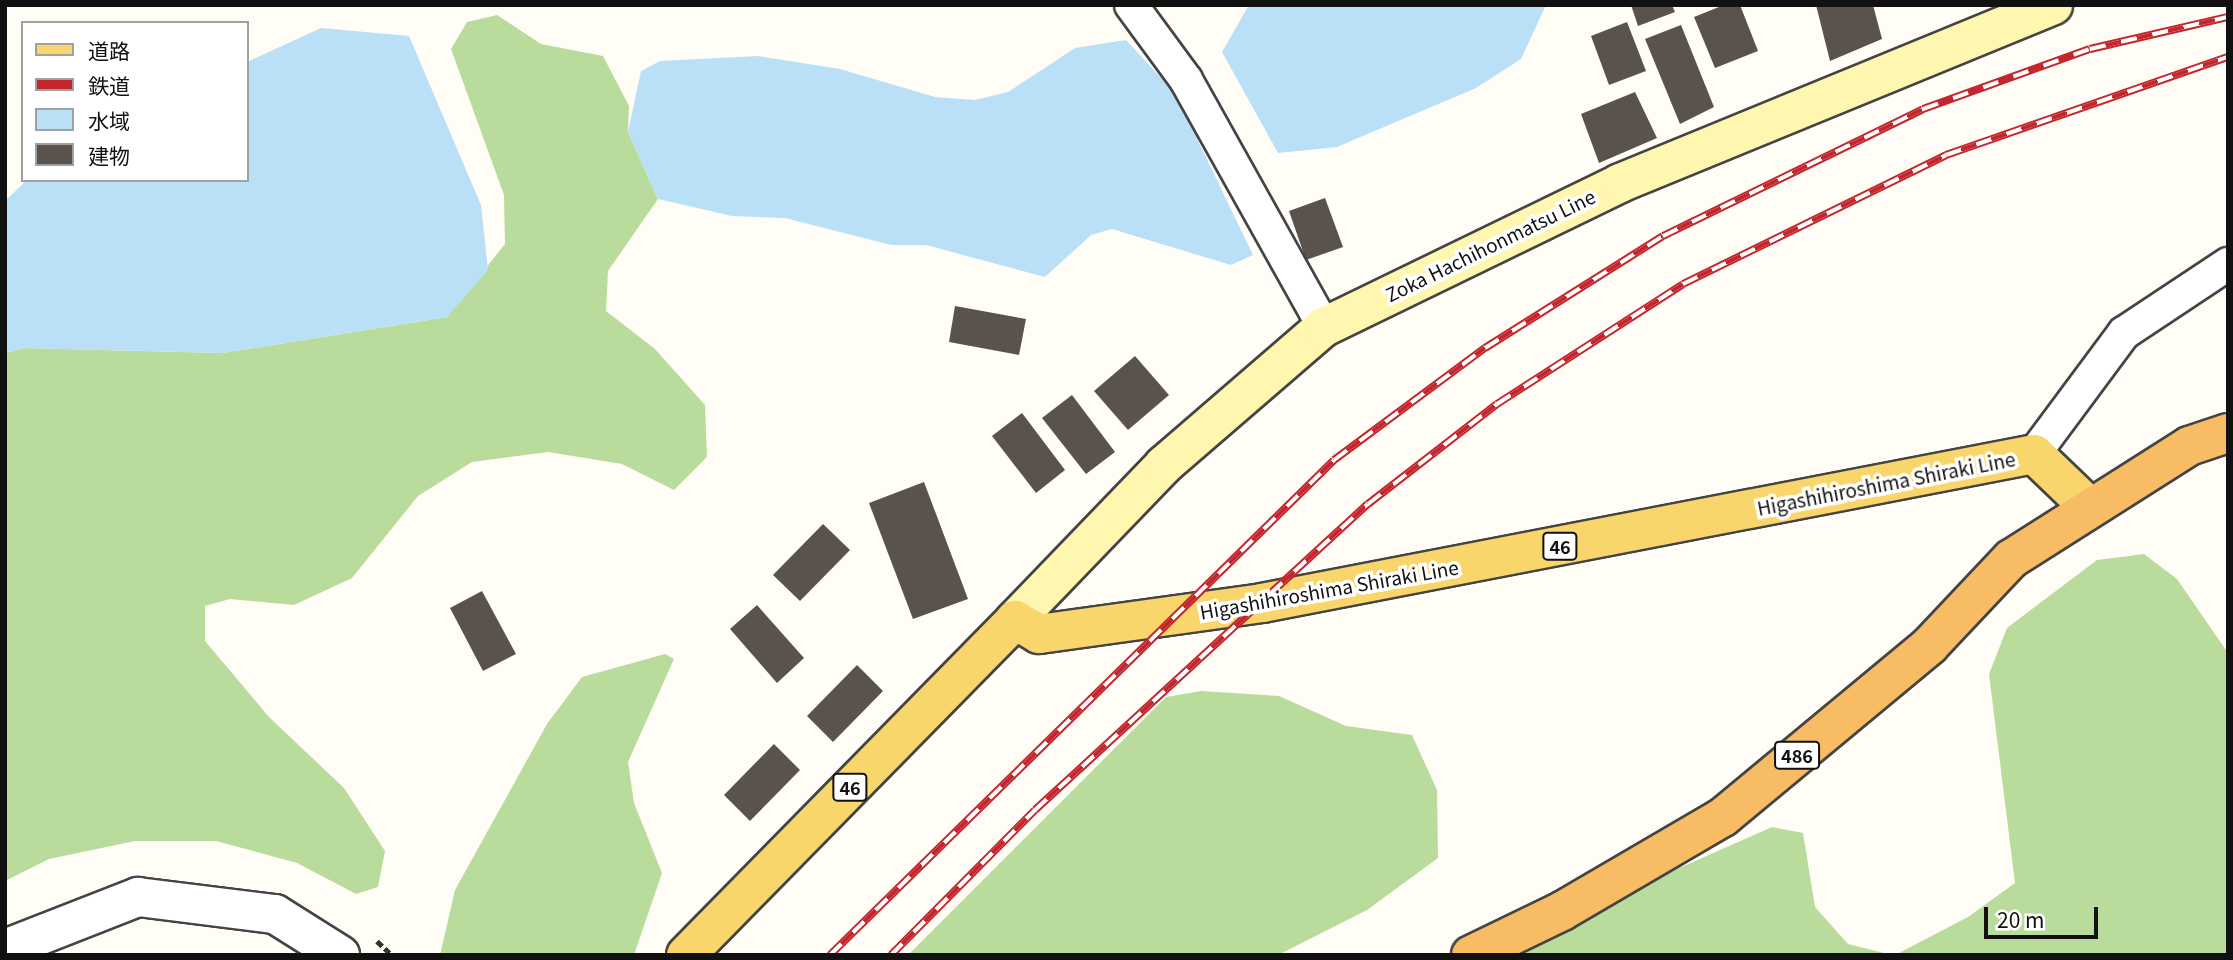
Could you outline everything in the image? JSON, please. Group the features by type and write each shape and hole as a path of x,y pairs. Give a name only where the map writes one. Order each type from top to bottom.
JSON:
{"highway":[{"name":"486","path":"1471,955 1562,911 1723,817 1930,645 2011,559 2087,505 2189,446 2228,433"}],"main road":[{"name":"Zoka Hachihonmatsu Line","path":"1015,620 1164,465 1324,327 1620,183 2053,5"},
{"name":"Higashihiroshima Shiraki Line","path":"1015,620 1039,634 1262,603 2034,454 2087,505"},
{"name":"46","path":"685,955 1015,620"}],"street":[{"path":"1131,5 1186,80 1232,172 1324,327"},
{"path":"2034,454 2124,333 2228,264"},
{"path":"5,949 138,897 275,914 340,955"}],"green space":[{"path":"497,15 541,44 603,56 629,106 628,132 658,199 608,271 606,311 655,349 705,405 707,457 674,490 622,464 548,452 472,462 418,496 352,578 294,605 230,599 205,606 205,641 269,717 344,788 385,851 378,887 356,894 297,863 216,841 135,841 49,859 5,881 5,353 24,348 222,353 447,317 505,244 504,195 451,49 467,22"},
{"path":"2144,554 2177,579 2228,653 2228,955 1895,955 1968,917 2015,883 1989,674 2007,628 2097,560"},
{"path":"665,654 674,659 628,762 634,803 662,873 634,955 440,955 455,890 547,724 582,677"},
{"path":"1201,691 1279,696 1346,726 1412,735 1437,790 1438,858 1367,910 1278,955 908,955 1166,697"},
{"path":"1772,827 1803,833 1815,907 1848,944 1892,955 1483,955"}],"water":[{"path":"1249,5 1546,5 1521,59 1476,88 1337,147 1278,153 1222,52"},
{"path":"321,28 409,36 481,205 488,270 447,317 222,353 24,348 5,353 5,201 25,182 248,182 248,62"},
{"path":"1126,40 1175,93 1253,255 1231,265 1112,229 1091,235 1045,277 926,245 891,245 785,218 732,216 658,199 628,132 641,71 660,61 758,56 840,69 935,97 975,100 1008,92 1075,48"}],"building":[{"path":"1631,5 1672,5 1675,12 1638,26"},
{"path":"1724,5 1740,5 1758,51 1715,68 1694,17"},
{"path":"1816,5 1873,5 1882,39 1830,61"},
{"path":"1627,22 1646,71 1609,85 1591,36"},
{"path":"1681,25 1714,107 1680,124 1645,39"},
{"path":"1635,92 1657,138 1599,163 1581,114"},
{"path":"1325,198 1343,247 1306,260 1289,211"},
{"path":"955,306 1026,319 1019,355 949,342"},
{"path":"1135,356 1169,395 1128,430 1094,391"},
{"path":"1072,395 1115,452 1086,474 1042,418"},
{"path":"1022,413 1065,470 1036,493 992,436"},
{"path":"924,482 968,599 913,619 869,503"},
{"path":"823,524 850,550 800,601 773,575"},
{"path":"482,591 516,654 483,671 450,608"},
{"path":"757,605 804,658 777,683 730,629"},
{"path":"857,665 883,691 833,742 807,716"},
{"path":"774,744 800,770 750,821 724,795"}],"railway":[{"path":"830,955 1334,460 1485,348 1663,236 1923,109 2090,49 2228,17"},
{"path":"891,955 1035,810 1368,504 1497,404 1683,284 1946,155 2228,57"}]}
